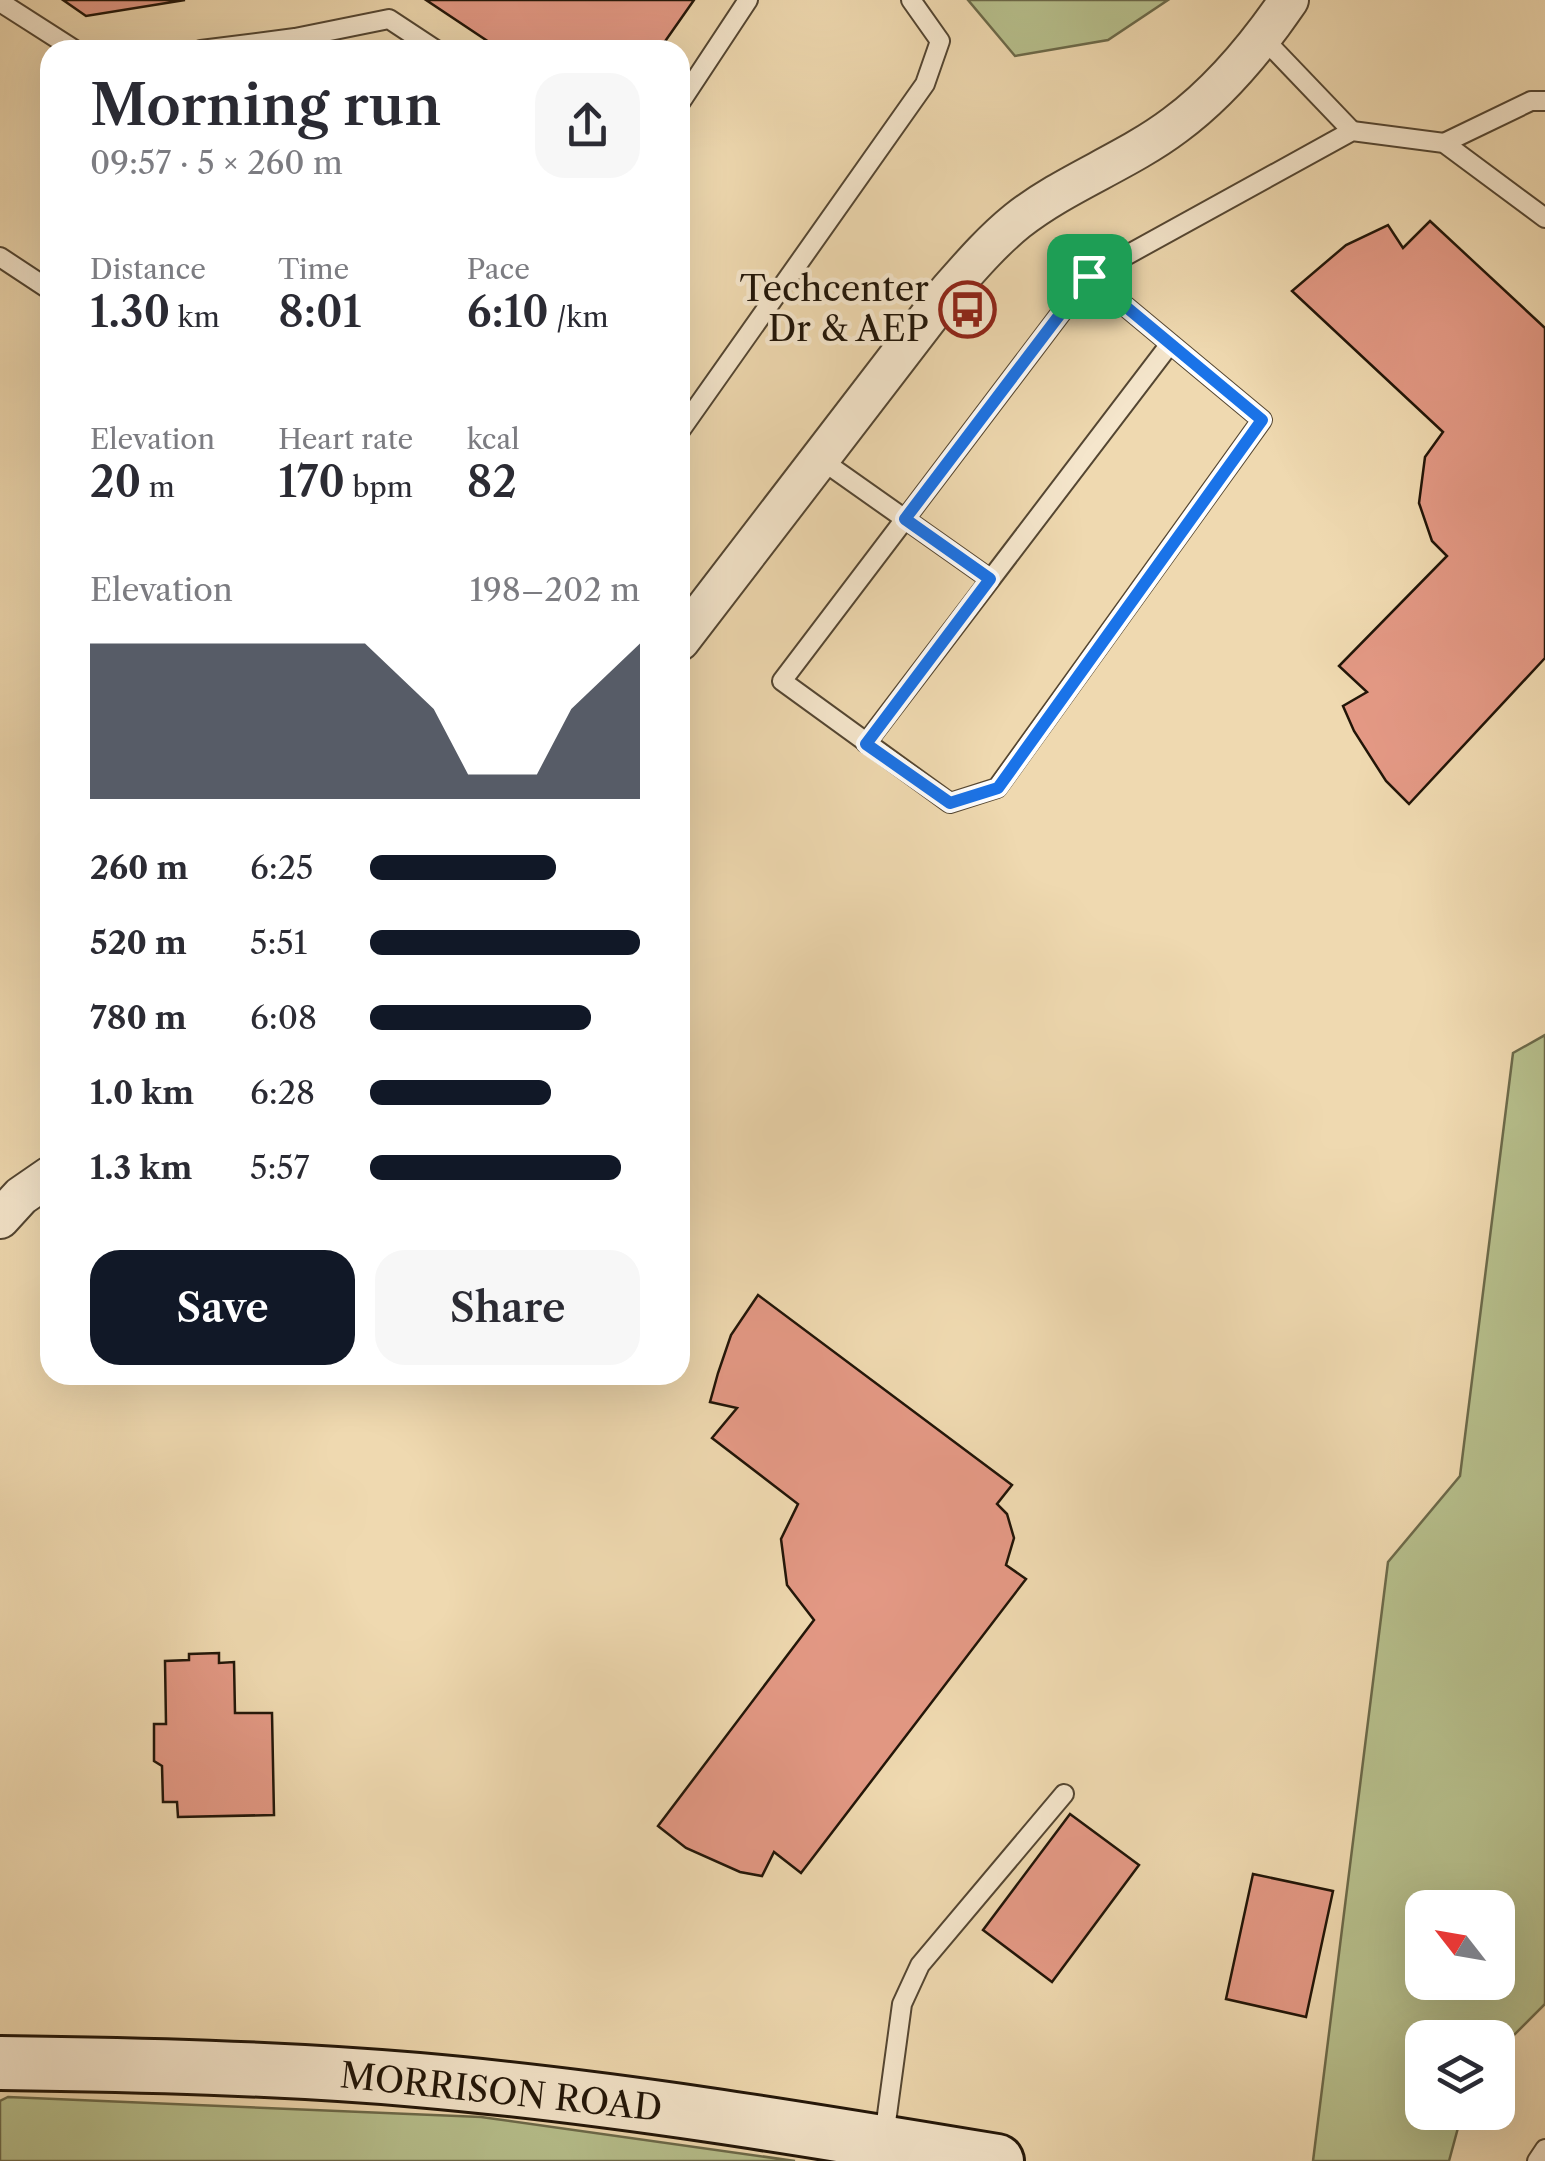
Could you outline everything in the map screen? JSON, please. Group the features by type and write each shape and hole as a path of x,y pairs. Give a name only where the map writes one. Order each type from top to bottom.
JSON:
{"street":[{"path":"690,628 947,293 985,250 1019,220 1175,126 1226,82 1264,38 1289,0"},
{"path":"0,1219 40,1183"},
{"name":"MORRISON ROAD","path":"0,2064 225,2066 420,2080 716,2114 997,2161"}],"lane":[{"path":"690,89 748,0"},
{"path":"690,417 925,84 940,41 911,0"},
{"path":"0,2 59,40"},
{"path":"279,40 389,19 421,40"},
{"path":"1264,38 1352,131"},
{"path":"1444,142 1530,102 1545,101"},
{"path":"1089,276 1262,420 998,788 950,803 782,681 1089,276 1352,131 1444,142 1545,218"},
{"path":"0,257 40,283"},
{"path":"866,744 1170,344"},
{"path":"820,459 990,579"},
{"path":"884,2142 902,2004 920,1964 1064,1794"},
{"path":"1537,2161 1545,2149"}],"green space":[{"path":"968,0 1168,0 1108,40 1015,56"},
{"path":"1545,1035 1545,2004 1515,2034 1515,2020 1405,2020 1405,2130 1457,2130 1449,2161 1313,2161 1388,1562 1460,1476 1513,1053"},
{"path":"8,2097 481,2117 795,2161 0,2161 0,2101"}],"building":[{"path":"63,0 185,0 86,16"},
{"path":"426,0 694,0 666,40 486,40"},
{"path":"1430,221 1545,328 1545,658 1409,804 1386,781 1354,731 1343,706 1367,692 1339,666 1447,556 1432,541 1419,503 1425,457 1443,432 1292,291 1346,245 1388,225 1403,248"},
{"path":"758,1295 1012,1485 997,1504 1007,1514 1014,1538 1006,1565 1026,1579 801,1873 774,1852 762,1876 740,1872 686,1848 658,1826 814,1620 787,1585 781,1539 798,1504 712,1438 737,1408 710,1402 731,1335"},
{"path":"219,1653 219,1663 234,1662 235,1713 272,1713 274,1815 178,1817 177,1802 163,1802 162,1766 154,1761 154,1724 166,1724 165,1661 189,1660 189,1654"},
{"path":"1070,1814 1139,1865 1052,1982 983,1930"},
{"path":"1253,1874 1333,1891 1306,2017 1226,1999"}],"place":[{"name":"Techcenter Dr & AEP","path":"968,309"}],"route":[{"path":"1089,276 1262,420 998,788 950,803 866,744 990,579 905,519 1089,276"}]}
